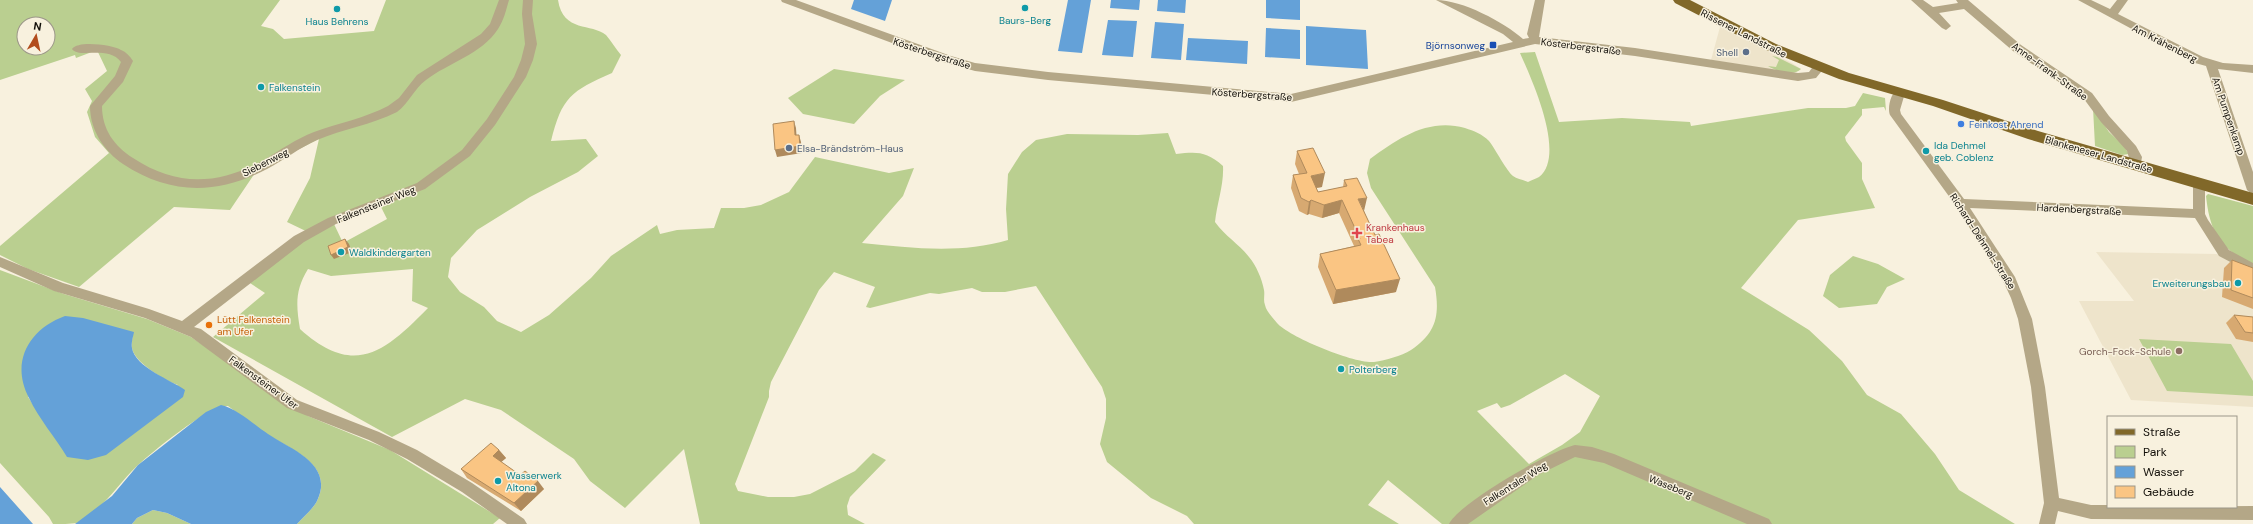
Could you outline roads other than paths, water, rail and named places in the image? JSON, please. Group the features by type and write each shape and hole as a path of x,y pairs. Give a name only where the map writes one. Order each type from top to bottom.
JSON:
{"main road":[{"name":"Rissener Landstraße","path":"1680,0 1771,47 1814,65"},
{"name":"Blankeneser Landstraße","path":"1814,65 1899,93 1938,103 2001,125 2253,199"}],"street":[{"name":"Siebenweg","path":"78,49 108,49 120,53 127,60 127,66 119,78 96,106 98,122 109,145 118,155 158,179 186,184 202,183 226,180 247,173 316,136 378,115 400,104 419,80 475,44 491,31 504,0"},
{"name":"Falkensteiner Weg","path":"184,327 299,239 332,221 421,186 466,153 491,122 520,77 528,60 531,44 527,14 528,0"},
{"name":"Kösterbergstraße","path":"786,0 880,36 974,67 1048,76 1292,98 1521,42 1535,40 1635,52 1793,76 1810,76 1814,65"},
{"path":"1441,0 1458,3 1507,31 1521,42"},
{"path":"1535,40 1532,34 1540,0"},
{"path":"1916,0 1931,11 1946,26"},
{"name":"Am Krähenberg","path":"2083,0 2211,65 2253,69"},
{"path":"2111,15 2123,0"},
{"name":"Anne-Frank-Straße","path":"1931,11 1963,2 2017,48 2088,96 2105,119 2132,149 2136,157 2136,165"},
{"name":"Am Pumpenkamp","path":"2211,65 2253,190"},
{"name":"Richard-Dehmel-Straße","path":"1899,93 1894,110 1896,116 1960,203 2010,281 2018,298 2025,319 2038,387 2052,503 2047,524"},
{"path":"2199,183 2199,214 2224,253 2253,269"},
{"name":"Hardenbergstraße","path":"1960,203 2199,214"},
{"name":"Falkensteiner Ufer","path":"0,262 60,287 149,314 196,333 292,404 385,441 447,475 519,524"},
{"name":"Falkentaler Weg","path":"1457,524 1471,511 1509,486 1559,456 1577,451"},
{"name":"Waseberg","path":"1577,451 1614,461 1764,524"},
{"path":"2052,503 2091,512 2253,513"}],"water":[{"path":"854,0 892,0 885,21 851,9"},
{"path":"1068,0 1091,0 1082,53 1058,51"},
{"path":"1111,0 1140,0 1139,10 1110,8"},
{"path":"1158,0 1186,0 1185,13 1157,11"},
{"path":"1266,0 1300,0 1300,20 1266,18"},
{"path":"1108,20 1137,21 1133,57 1102,55"},
{"path":"1155,22 1184,24 1181,60 1151,58"},
{"path":"1306,26 1366,30 1368,69 1306,65"},
{"path":"1266,28 1300,30 1300,59 1265,57"},
{"path":"1188,38 1248,41 1247,64 1186,60"},
{"path":"65,316 83,318 134,332 132,348 140,361 146,367 185,390 183,397 106,455 88,460 67,457 33,406 24,385 22,372 26,348 42,329"},
{"path":"221,405 234,410 268,434 298,452 308,459 315,467 320,477 321,488 317,501 297,524 191,524 167,513 153,510 137,518 132,524 75,524 112,496 138,465 206,412"},
{"path":"0,487 33,524 0,524"}],"place":[{"name":"Baurs-Berg","path":"1025,8"},
{"name":"Haus Behrens","path":"337,9"},
{"name":"Björnsonweg","path":"1493,45"},
{"name":"Shell","path":"1746,52"},
{"name":"Falkenstein","path":"261,87"},
{"name":"Feinkost Ahrend","path":"1961,124"},
{"name":"Elsa-Brändström-Haus","path":"789,148"},
{"name":"Ida Dehmel geb. Coblenz","path":"1926,151"},
{"name":"Krankenhaus Tabea","path":"1357,233"},
{"name":"Waldkindergarten","path":"341,252"},
{"name":"Erweiterungsbau","path":"2238,283"},
{"name":"Lütt Falkenstein am Ufer","path":"209,325"},
{"name":"Gorch-Fock-Schule","path":"2179,351"},
{"name":"Polterberg","path":"1341,369"},
{"name":"Wasserwerk Altona","path":"498,481"}]}
